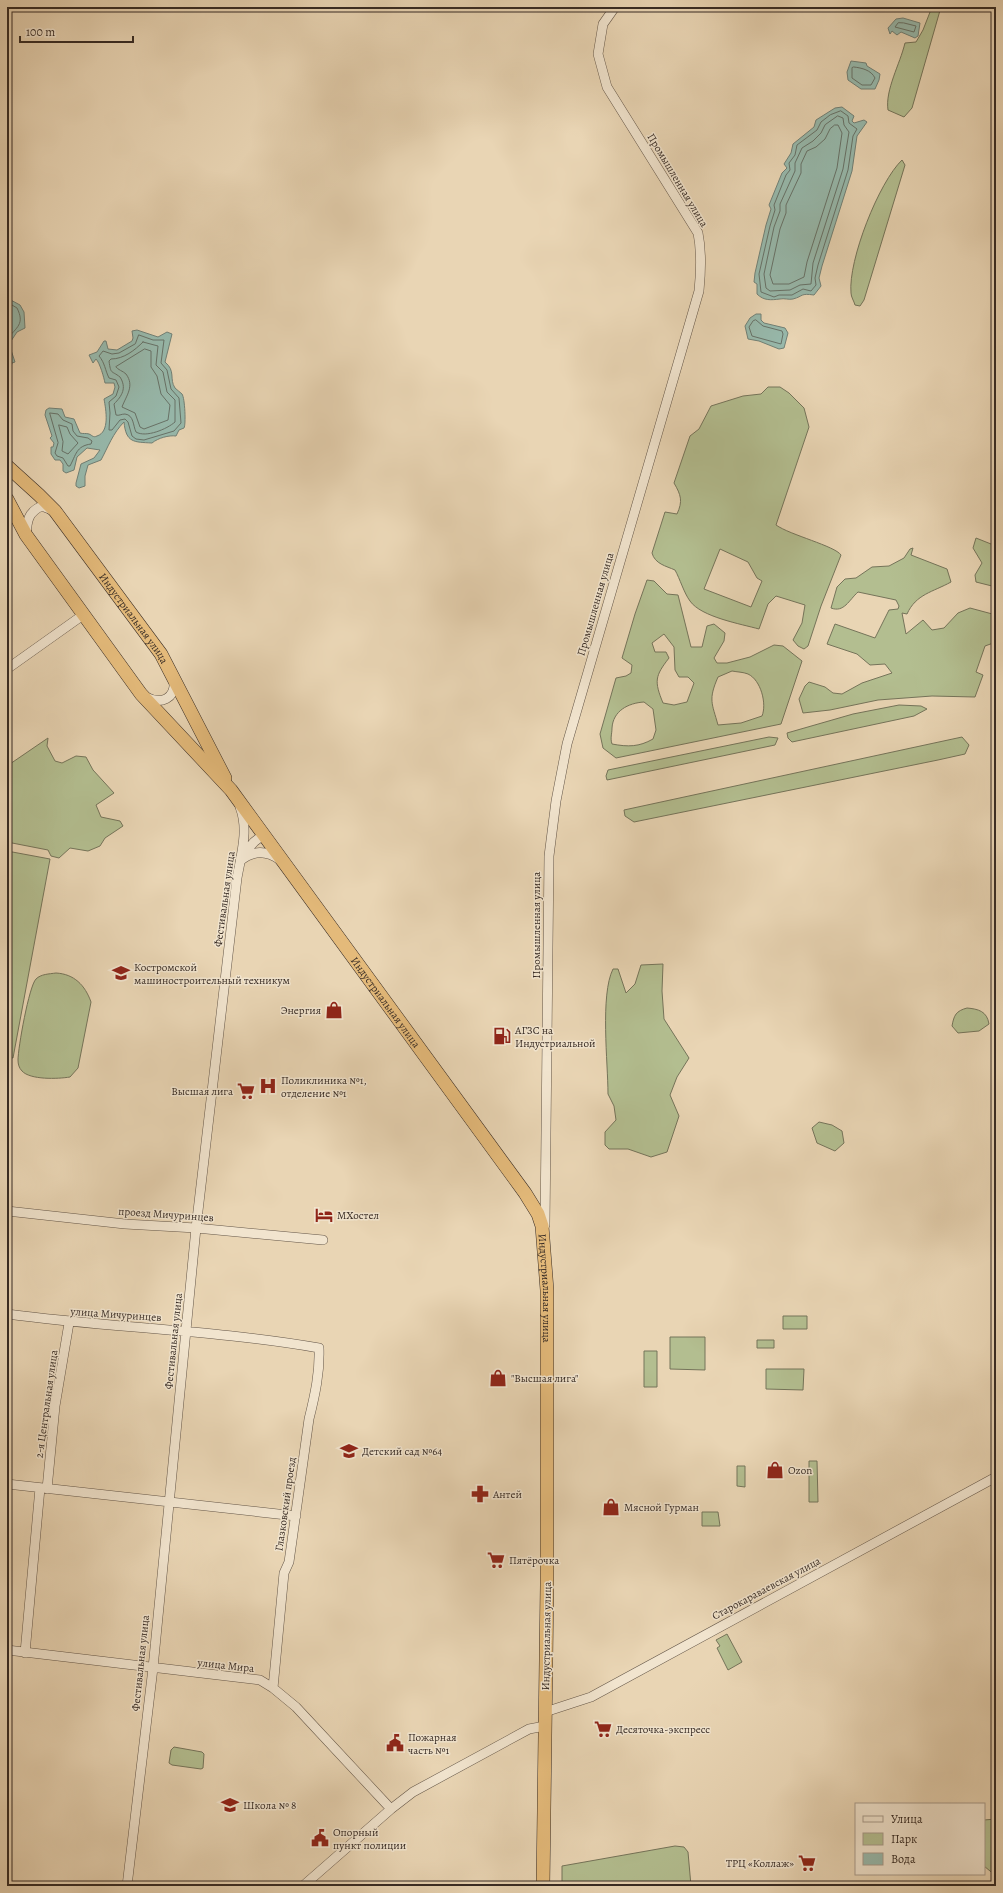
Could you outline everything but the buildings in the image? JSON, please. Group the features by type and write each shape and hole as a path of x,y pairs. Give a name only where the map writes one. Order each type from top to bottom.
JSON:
{"highway":[{"name":"Индустриальная улица","path":"7,466 40,495 55,511 161,654 174,675 234,795"},
{"name":"Индустриальная улица","path":"7,499 26,535 141,694 234,795 525,1193 538,1214 544,1247 547,1290 547,1585 543,1886"}],"street":[{"name":"Промышленная улица","path":"544,1247 549,856 556,801 567,744 699,291 701,264 701,246 698,233 607,87 598,54 603,24 615,7"},
{"path":"26,535 29,516 34,510 42,506 55,511"},
{"path":"7,669 83,615"},
{"path":"141,694 152,700 162,701 170,696 175,689 174,675"},
{"name":"Фестивальная улица","path":"127,1886 153,1668 196,1228 240,861 244,845 243,815 234,795"},
{"path":"240,861 244,853 263,835"},
{"path":"240,861 246,855 263,852 283,862"},
{"name":"проезд Мичуринцев","path":"7,1210 125,1224 196,1228 323,1240"},
{"name":"улица Мичуринцев","path":"7,1314 69,1323 185,1331 320,1348"},
{"name":"2-я Центральная улица","path":"25,1653 44,1488 55,1406 69,1323"},
{"name":"Глазковский проезд","path":"272,1688 284,1573 289,1562 309,1419 320,1364 320,1348"},
{"name":"Старокараваевская улица","path":"545,1712 591,1697 996,1478"},
{"path":"7,1484 296,1516"},
{"name":"улица Мира","path":"7,1650 260,1680 296,1707 391,1809"},
{"path":"303,1886 391,1809 413,1792 524,1732 536,1727 545,1726"}],"green space":[{"path":"932,7 941,7 912,108 904,117 888,110 891,86 905,43 916,42 923,30"},
{"path":"902,160 905,165 864,300 860,306 855,305 851,294 851,279 854,261 860,242 875,203 884,185"},
{"path":"768,387 780,387 789,393 804,408 809,427 776,525 791,533 830,548 841,555 821,606 808,646 804,649 798,646 793,640 802,623 805,605 776,596 768,604 759,629 712,616 695,607 688,598 675,570 658,562 653,557 652,553 665,512 677,514 679,509 681,502 674,483 690,436 699,429 711,406 743,396 761,394","holes":["720,549 748,562 757,578 762,581 751,607 704,589"]},
{"path":"976,538 996,546 996,587 976,582 975,575 982,563 973,548"},
{"path":"913,548 911,555 947,569 951,582 920,598 915,602 907,614 902,613 906,634 923,620 932,630 944,628 958,613 970,608 996,615 996,642 985,646 976,672 983,675 975,697 932,696 878,700 830,710 803,713 799,699 805,686 809,682 825,687 833,693 842,694 862,683 892,673 885,664 870,665 857,654 827,644 835,624 875,638 889,610 898,609 899,606 896,600 858,592 843,607 839,609 831,608 837,587 845,579 856,578 872,567 889,566 904,558 910,549"},
{"path":"647,580 654,581 667,594 678,595 691,647 702,647 707,626 714,624 725,633 724,641 714,658 717,663 727,663 750,657 774,645 783,646 802,661 781,724 616,758 603,748 600,734 616,678 626,676 631,673 632,665 622,658","holes":["664,634 674,647 675,670 679,677 688,677 694,683 687,702 674,705 663,703 660,695 657,679 669,658 666,652 655,652 652,643","732,671 746,673 753,677 762,693 764,705 762,716 741,723 718,725 712,701 713,691 718,677","644,702 653,709 656,730 653,739 643,744 633,746 612,744 612,728 615,717 622,709"]},
{"path":"899,705 921,706 927,709 914,716 792,742 788,738 787,733 853,714"},
{"path":"769,737 778,738 775,745 607,780 606,776 608,770"},
{"path":"962,737 969,745 965,754 634,822 625,816 624,810"},
{"path":"48,738 47,746 55,761 62,763 76,756 86,757 93,770 114,793 96,805 101,817 120,821 123,826 105,838 100,846 88,851 70,848 59,858 51,856 48,850 7,842 7,766"},
{"path":"7,851 50,859 13,1058 7,1057"},
{"path":"663,964 662,991 664,1019 689,1058 677,1077 670,1095 679,1116 667,1152 651,1157 628,1149 609,1149 605,1145 605,1132 616,1120 614,1106 608,1094 606,1030 607,995 613,969 618,969 626,993 635,984 641,965"},
{"path":"56,973 73,978 78,982 86,990 91,1002 78,1068 70,1077 52,1078 31,1076 21,1070 18,1060 27,1005 36,979 43,975"},
{"path":"967,1008 975,1009 984,1013 989,1024 979,1031 958,1033 952,1026 954,1019 958,1012"},
{"path":"819,1122 832,1125 842,1131 844,1143 835,1151 817,1143 812,1128"},
{"path":"783,1316 807,1316 807,1329 783,1329"},
{"path":"670,1337 705,1337 705,1370 670,1369"},
{"path":"757,1340 774,1340 774,1348 757,1348"},
{"path":"644,1351 657,1351 657,1387 644,1387"},
{"path":"766,1369 804,1369 803,1390 766,1389"},
{"path":"809,1461 817,1461 818,1502 809,1502"},
{"path":"737,1466 745,1466 745,1487 737,1486"},
{"path":"702,1512 718,1512 720,1526 702,1526"},
{"path":"727,1634 742,1662 728,1670 717,1648 720,1646 716,1640"},
{"path":"174,1747 202,1752 204,1754 203,1768 172,1765 169,1763 171,1750"},
{"path":"996,1819 996,1876 985,1867 985,1820"},
{"path":"675,1846 684,1847 688,1852 691,1886 562,1886 562,1866"}],"water":[{"path":"903,18 920,23 918,36 915,38 901,32 897,35 892,31 890,34 888,28 896,19"},
{"path":"851,61 866,63 867,66 880,74 875,89 861,89 848,80 847,72"},
{"path":"842,107 854,116 852,121 854,123 864,120 867,122 857,136 852,171 819,278 821,286 814,295 804,295 791,299 771,300 762,298 757,294 757,284 754,282 755,273 771,209 769,205 782,173 787,168 784,164 791,153 793,144 814,127 816,120 835,108"},
{"path":"7,298 20,305 24,312 25,328 17,332 9,344 15,362 12,363 11,367 7,367"},
{"path":"756,314 761,314 761,320 764,323 785,328 788,333 784,348 779,349 759,341 748,339 745,326 750,318"},
{"path":"137,330 158,337 167,332 172,334 165,362 170,369 173,385 183,396 185,411 184,428 179,430 176,436 164,437 152,443 140,442 129,438 124,422 114,435 101,460 88,465 85,476 85,486 79,488 76,486 76,483 81,464 94,458 100,450 87,448 77,457 74,470 66,473 63,471 63,464 60,460 55,460 51,454 51,447 53,447 54,443 50,438 52,436 45,415 46,410 49,408 62,409 65,417 74,419 80,433 88,434 94,437 101,434 104,430 106,420 104,399 113,394 115,387 114,383 105,383 102,371 96,359 93,363 89,355 97,352 104,341 106,341 108,349 117,350 132,341 132,331"}],"place":[{"name":"Костромской машиностроительный техникум","path":"121,973"},
{"name":"Энергия","path":"334,1010"},
{"name":"АГЗС на Индустриальной","path":"502,1036"},
{"name":"Поликлиника №1, отделение №1","path":"268,1086"},
{"name":"Высшая лига","path":"246,1091"},
{"name":"МХостел","path":"324,1215"},
{"name":"\"Высшая лига\"","path":"498,1378"},
{"name":"Детский сад №64","path":"349,1451"},
{"name":"Ozon","path":"775,1470"},
{"name":"Антей","path":"480,1494"},
{"name":"Мясной Гурман","path":"611,1507"},
{"name":"Пятёрочка","path":"496,1560"},
{"name":"Десяточка-экспресс","path":"603,1729"},
{"name":"Пожарная часть №1","path":"395,1743"},
{"name":"Школа № 8","path":"230,1805"},
{"name":"Опорный пункт полиции","path":"320,1838"},
{"name":"ТРЦ «Коллаж»","path":"807,1863"}]}
